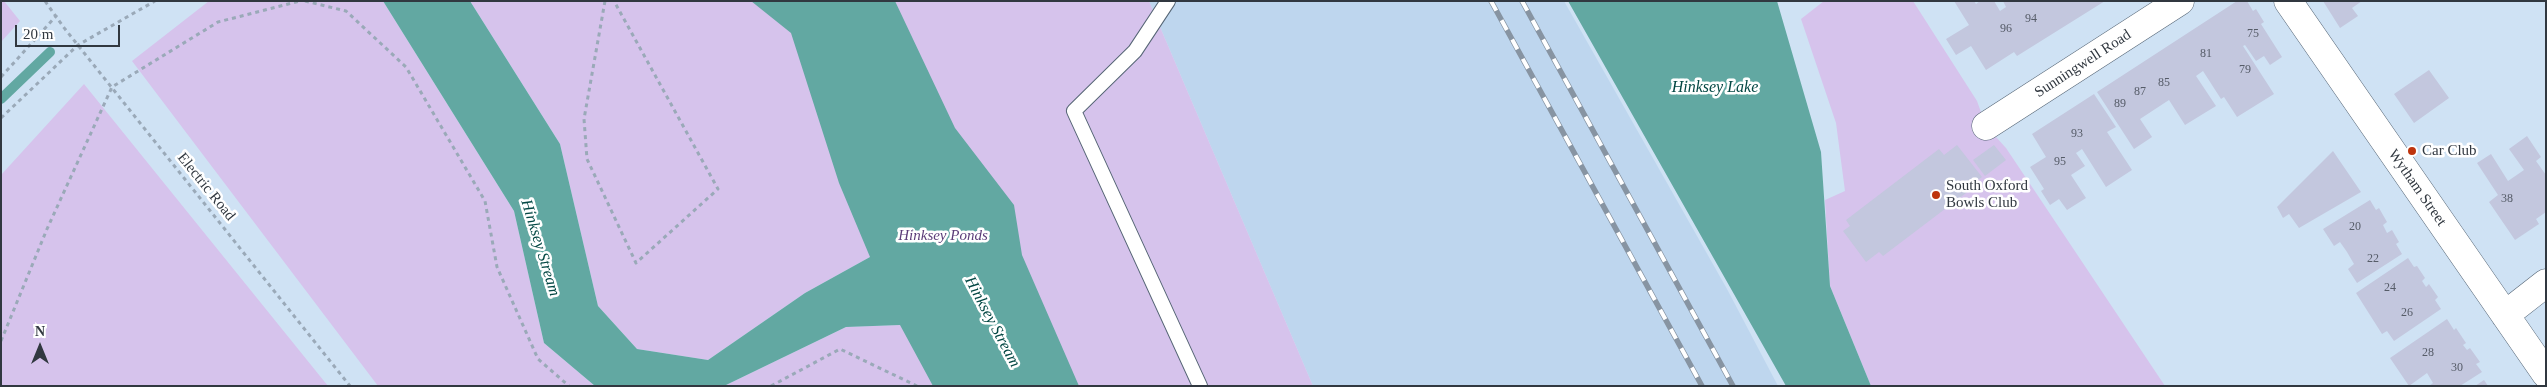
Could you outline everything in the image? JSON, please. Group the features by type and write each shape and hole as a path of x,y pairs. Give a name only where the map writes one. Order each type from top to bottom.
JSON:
{"street":[{"name":"Sunningwell Road","path":"1986,126 2180,1"},
{"name":"Wytham Street","path":"2288,1 2546,374"},
{"path":"2505,315 2546,284"}],"lane":[{"path":"1168,1 1135,51 1074,111 1200,386"}],"path":[{"name":"Electric Road","path":"45,1 350,386"},
{"path":"1,118 30,88 78,44 155,1"},
{"path":"1,341 47,229 112,87 218,22 300,1"},
{"path":"305,1 346,11 406,67 485,201 497,267 538,359 569,386"},
{"path":"605,1 584,119 587,159 636,263 718,189 614,1"},
{"path":"1,77 57,15"},
{"path":"771,386 840,349 917,386"}],"shaded area":[{"path":"1149,1 1564,1 1727,289 1778,386 1313,386"}],"green space":[{"path":"1,1 4,1 20,21 1,42"},
{"path":"209,1 383,1 514,211 544,343 595,386 378,386 132,61"},
{"name":"Hinksey Ponds","path":"470,1 1149,1 1313,386 724,386 846,327 900,325 870,257 805,293 708,360 637,349 598,306 560,144"},
{"name":"South Oxford Bowls Club","path":"1824,1 1913,1 1977,101 1986,126 2006,148 2165,386 1871,386 1830,286 1825,200 1845,191 1836,123 1801,19"},
{"path":"84,84 328,386 1,386 1,175"}],"water":[{"name":"Hinksey Stream","path":"383,1 470,1 560,144 598,306 637,349 708,360 805,293 870,257 839,183 791,33 751,1 895,1 955,128 1014,205 1022,255 1079,386 933,386 900,325 846,327 724,386 595,386 544,343 514,211"},
{"name":"Hinksey Lake","path":"1568,1 1777,1 1821,152 1830,286 1871,386 1786,386"}],"building":[{"path":"1954,1 1974,1 1976,4 1980,1 1994,1 2000,11 2006,7 2003,1 2105,1 2017,56 2014,52 1986,70 1971,46 1956,55 1946,39 1969,25"},
{"path":"2237,1 2247,1 2253,11 2256,9 2264,22 2261,24 2282,57 2270,65 2264,56 2256,61 2245,45 2243,46 2274,94 2237,117 2224,97 2221,99 2203,71 2196,76 2216,106 2185,125 2169,100 2140,119 2152,137 2134,149 2097,92"},
{"path":"2323,1 2362,1 2352,8 2358,16 2340,28"},
{"path":"2429,70 2449,98 2414,123 2394,94"},
{"path":"2094,94 2116,127 2107,132 2132,170 2106,187 2082,149 2076,153 2085,166 2071,175 2086,198 2067,210 2059,199 2050,205 2041,191 2044,189 2030,167 2046,157 2032,134"},
{"path":"2527,136 2541,157 2536,161 2546,175 2546,212 2536,219 2539,224 2515,240 2489,202 2498,195 2477,163 2491,154 2508,181 2524,170 2509,149"},
{"path":"1957,145 1982,177 1968,187 1970,190 1883,256 1879,252 1866,262 1843,231 1850,226 1846,220 1939,149 1944,155"},
{"path":"1994,145 2006,160 1985,176 1973,160"},
{"path":"2333,151 2361,192 2299,228 2289,214 2283,218 2277,207"},
{"path":"2370,200 2376,210 2379,208 2387,222 2383,225 2387,233 2392,230 2399,242 2396,244 2402,254 2357,283 2348,269 2354,264 2347,252 2340,242 2334,246 2323,229"},
{"path":"2408,258 2414,267 2417,266 2425,278 2422,281 2426,287 2429,284 2438,297 2435,300 2441,309 2394,341 2387,331 2382,334 2356,293"},
{"path":"2447,319 2466,343 2463,345 2467,350 2470,348 2480,362 2476,364 2482,372 2460,386 2429,386 2433,383 2427,373 2409,386 2390,358"},
{"path":"2484,380 2488,386 2475,386"}],"waterway":[{"path":"1,99 50,52"}],"railway":[{"path":"1491,1 1702,386"},
{"path":"1522,1 1733,386"}],"place":[{"name":"Car Club","path":"2412,151"},
{"name":"South Oxford Bowls Club","path":"1936,195"}]}
